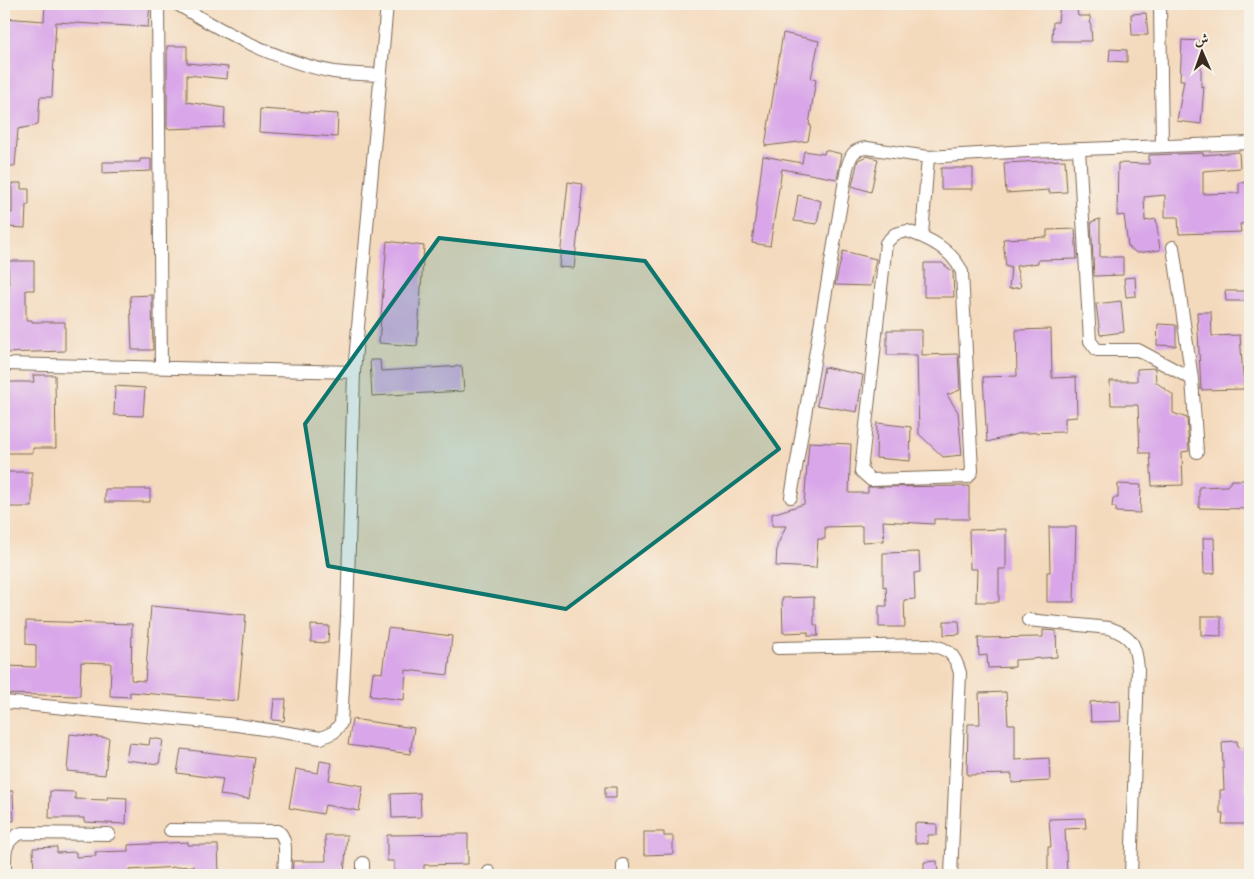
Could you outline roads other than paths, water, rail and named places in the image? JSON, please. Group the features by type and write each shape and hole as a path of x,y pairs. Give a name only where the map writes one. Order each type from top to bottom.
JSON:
{"street":[{"path":"158,4 161,366"},
{"path":"177,4 241,40 274,54 328,70 380,75"},
{"path":"4,702 236,725 321,738 334,732 341,724 354,372 387,4"},
{"path":"1160,4 1162,146"},
{"path":"792,497 850,157 858,148 928,157 1250,143"},
{"path":"1079,149 1090,342 1097,350 1138,350 1192,379"},
{"path":"922,236 928,157"},
{"path":"908,231 922,236 951,255 958,263 962,272 972,470 968,477 871,480 861,471 860,462 886,243 895,234 908,231"},
{"path":"1173,248 1192,379 1197,452"},
{"path":"4,364 161,366 354,372"},
{"path":"1028,620 1109,628 1122,632 1130,639 1136,651 1138,669 1131,875"},
{"path":"778,648 928,645 943,648 954,654 960,673 951,875"},
{"path":"170,830 278,831 282,834 285,841 284,875"},
{"path":"5,875 5,847 13,836 22,833 108,834"}]}
